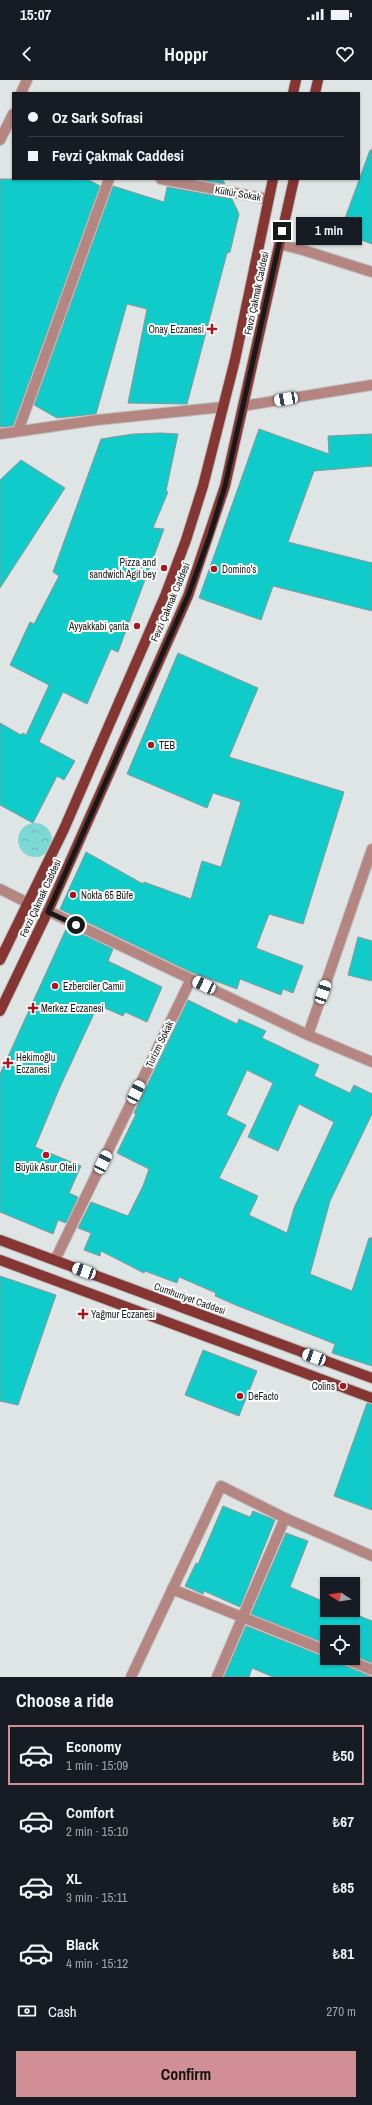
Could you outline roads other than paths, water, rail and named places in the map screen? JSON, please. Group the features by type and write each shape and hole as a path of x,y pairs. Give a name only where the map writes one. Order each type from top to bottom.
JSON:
{"main road":[{"path":"293,92 296,80"},
{"path":"315,92 318,80"},
{"name":"Fevzi Çakmak Caddesi","path":"0,960 64,829 165,596 186,540 203,486 235,360 273,180"},
{"name":"Fevzi Çakmak Caddesi","path":"0,1011 48,912 188,596 225,486 294,180"},
{"name":"Cumhuriyet Caddesi","path":"0,1240 372,1378"},
{"path":"0,1260 372,1398"}],"street":[{"path":"21,92 27,80"},
{"path":"0,140 11,125"},
{"path":"18,432 109,180"},
{"name":"Kültür Sokak","path":"166,180 268,199"},
{"path":"279,244 372,272"},
{"path":"244,406 372,385"},
{"path":"0,434 98,420 223,407"},
{"path":"308,1035 372,849"},
{"path":"0,889 28,903"},
{"path":"48,912 308,1035 372,1062"},
{"name":"Turizm Sokak","path":"55,1260 191,979"},
{"path":"131,1677 221,1486 285,1518 372,1556"},
{"path":"217,1677 285,1518"},
{"path":"172,1589 320,1649"},
{"path":"360,1665 372,1670"}],"place":[{"name":"Onay Eczanesi","path":"212,329"},
{"name":"Pizza and sandwich Agit bey","path":"164,568"},
{"name":"Domino's","path":"214,569"},
{"name":"Ayyakkabi çanta","path":"137,626"},
{"name":"TEB","path":"151,745"},
{"name":"Nokta 65 Büfe","path":"73,895"},
{"name":"Ezberciler Camii","path":"55,986"},
{"name":"Merkez Eczanesi","path":"33,1008"},
{"name":"Hekimoğlu Eczanesi","path":"8,1063"},
{"name":"Büyük Asur Oteli","path":"46,1155"},
{"name":"Yağmur Eczanesi","path":"83,1314"},
{"name":"Colins","path":"343,1386"},
{"name":"DeFacto","path":"240,1396"}]}
